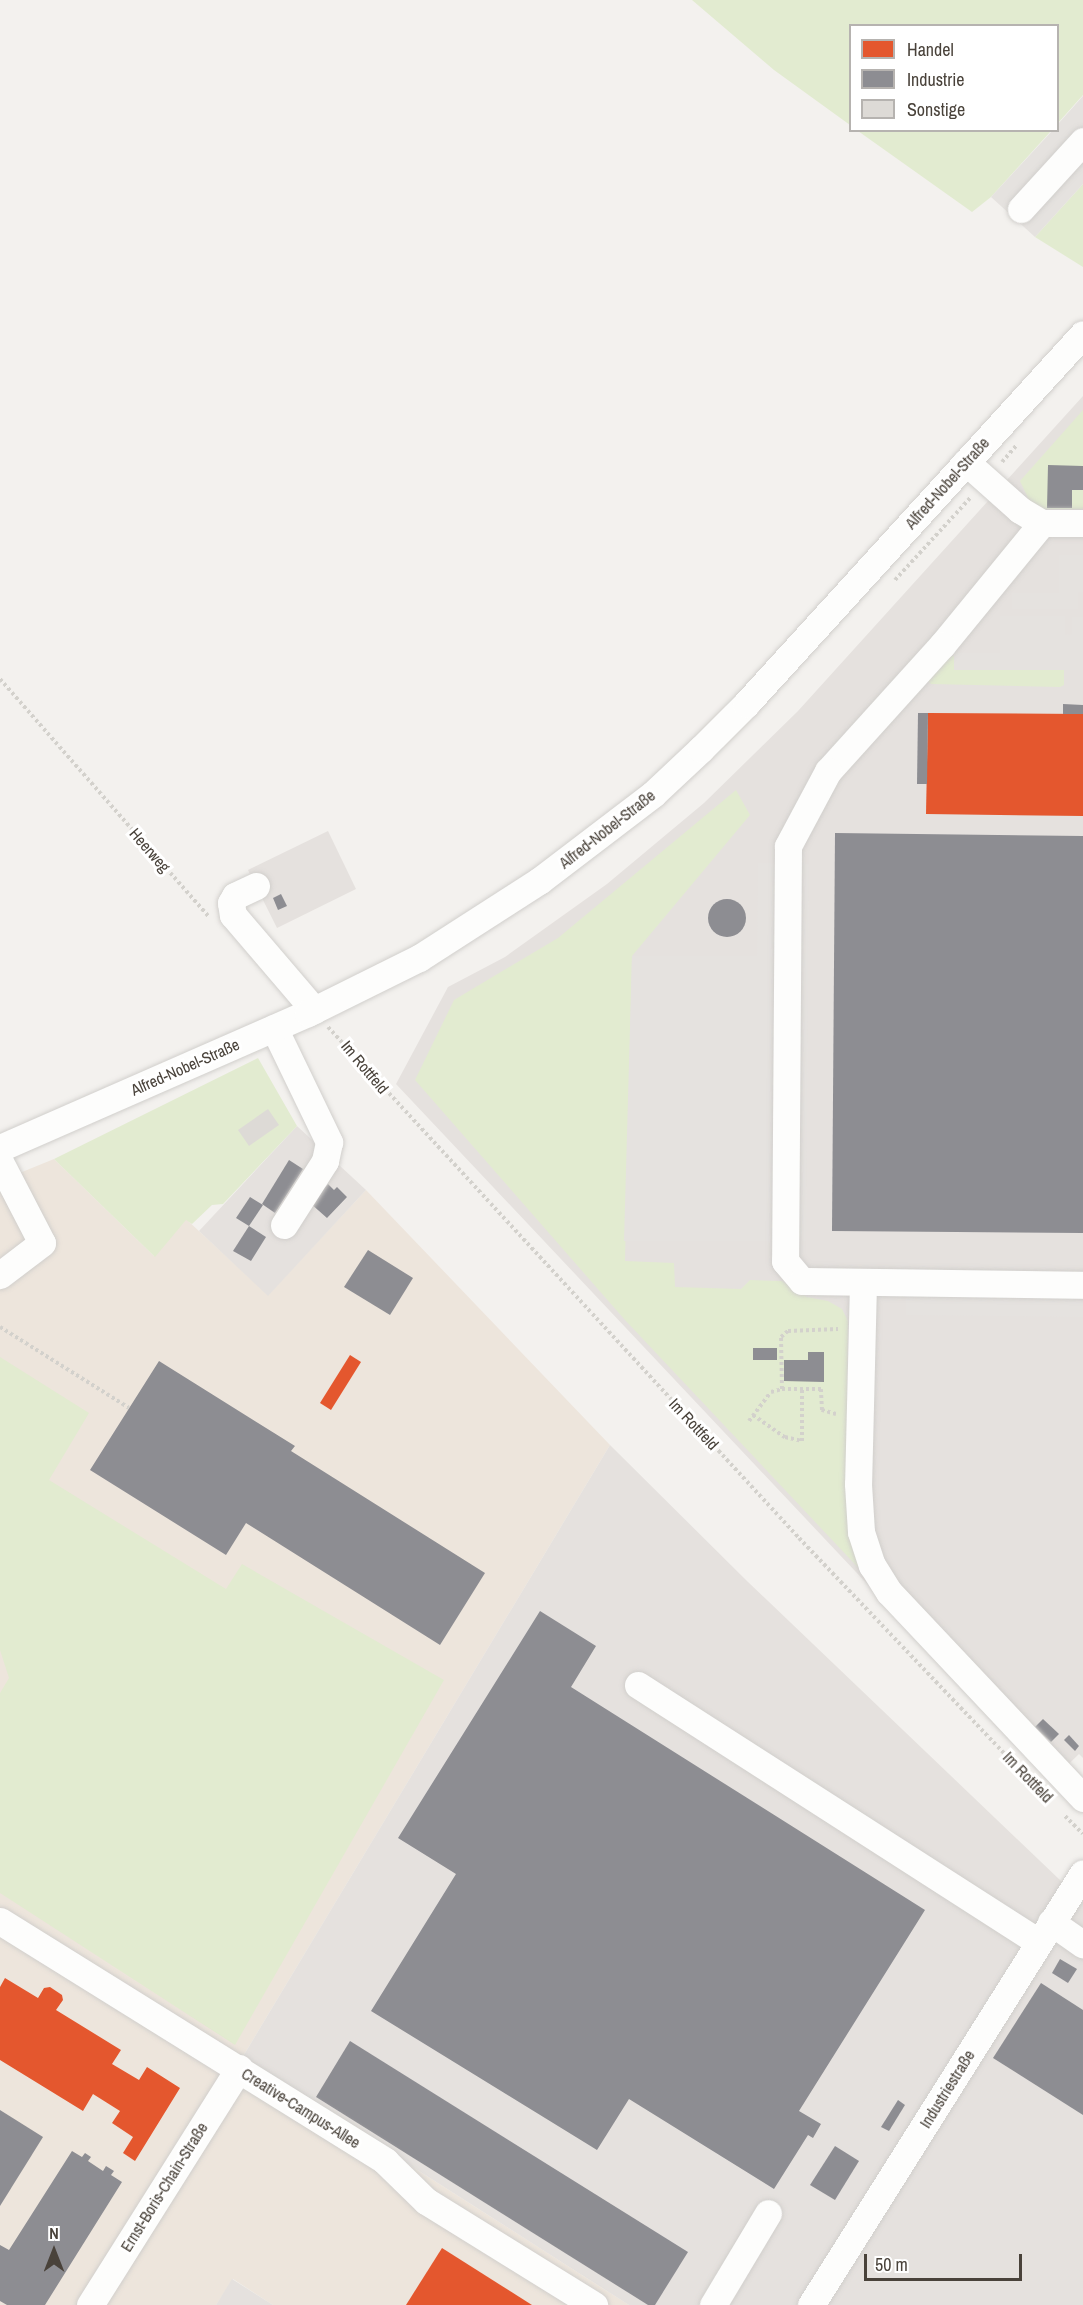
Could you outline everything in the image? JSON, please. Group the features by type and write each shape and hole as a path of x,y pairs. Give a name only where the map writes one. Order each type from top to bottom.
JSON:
{"street":[{"path":"1021,209 1083,141"},
{"name":"Alfred-Nobel-Straße","path":"0,1148 274,1028 419,958 478,923 539,881 653,794 746,704 1083,334"},
{"path":"966,462 1020,510 1042,523 1083,523"},
{"path":"1042,523 942,645 828,771 788,846 785,1261 802,1281 1083,1285"},
{"path":"256,886 235,896 231,903 233,915 311,1011"},
{"path":"274,1028 329,1142 325,1161 284,1225"},
{"path":"0,1162 42,1243 0,1275"},
{"path":"863,1282 859,1503 861,1532 872,1565 889,1592 1083,1798"},
{"path":"638,1685 1045,1932 1083,1944"},
{"name":"Industriestraße","path":"812,2305 1083,1873"},
{"name":"Creative-Campus-Allee","path":"0,1921 385,2161 426,2201 594,2305"},
{"name":"Ernst-Boris-Chain-Straße","path":"90,2305 239,2068"},
{"path":"713,2305 768,2213"}],"path":[{"name":"Heerweg","path":"0,679 214,923"},
{"name":"Im Rottfeld","path":"311,1011 336,1033 365,1070 743,1478 1050,1801"},
{"path":"782,1389 781,1337 784,1333 834,1330 862,1321"},
{"path":"0,1327 129,1408"},
{"path":"749,1421 771,1392 782,1389 821,1389 821,1406 826,1413 860,1414"},
{"path":"753,1416 785,1437 802,1441 802,1389"},
{"name":"Im Rottfeld","path":"1058,1809 1083,1834"}],"shaded area":[{"path":"1083,96 1083,184 1035,237 991,197 1051,132 1059,132 1059,123"},
{"path":"1083,396 1083,1758 1079,1754 1052,1780 396,1084 448,987 505,957 607,884 704,803 798,711"},
{"path":"1059,555 1083,555 1083,592 1078,593 1078,609 1012,609 1012,593 1059,593"},
{"path":"1000,616 1065,616 1065,635 1072,634 1072,617 1083,617 1083,670 954,670 954,653 1000,653"},
{"path":"328,831 356,889 277,928 248,870"},
{"path":"758,863 809,864 806,1241 624,1241 632,956 757,956"},
{"path":"297,1126 366,1190 268,1296 199,1231"},
{"path":"54,1159 154,1256 186,1219 268,1295 366,1190 610,1445 242,2058 629,2305 273,2305 233,2279 216,2305 0,2305 0,1181"},
{"path":"906,1296 1083,1298 1083,1317 906,1315"},
{"path":"610,1445 748,1582 1083,1902 1083,2305 629,2305 242,2058"},
{"path":"232,2279 273,2305 216,2305"}],"green space":[{"path":"692,0 1083,0 1083,95 1059,122 1059,24 849,24 849,124 774,70"},
{"path":"859,132 1050,132 991,197 972,212"},
{"path":"1083,184 1083,267 1035,237"},
{"path":"1083,410 1083,509 1033,509 1020,481"},
{"path":"948,656 954,656 955,670 1064,670 1064,685 1060,687 931,684 927,680"},
{"path":"736,790 750,815 632,956 625,1261 674,1263 675,1287 741,1289 750,1280 782,1281 807,1297 828,1301 842,1309 848,1321 846,1506 850,1534 867,1577 625,1320 415,1080 454,1000 558,938"},
{"path":"258,1058 297,1126 223,1204 212,1205 192,1224 186,1220 155,1257 54,1159"},
{"path":"0,1357 89,1413 49,1480 226,1589 242,1564 444,1680 235,2045 0,1893 0,1693 9,1678 0,1650"}],"building: Handel":[{"path":"928,713 1083,714 1083,816 926,814"},
{"path":"350,1355 361,1362 331,1410 320,1403"},
{"path":"5,1978 38,1998 44,1988 50,1987 62,1995 63,2000 56,2010 121,2050 112,2064 139,2080 147,2067 180,2088 135,2161 123,2153 133,2137 112,2123 120,2111 93,2094 83,2111 0,2060 0,1987"},
{"path":"442,2248 532,2305 406,2305"}],"building: Industrie":[{"path":"1048,465 1083,466 1083,490 1072,490 1072,508 1047,508"},
{"path":"1063,704 1083,705 1083,714 1063,714"},
{"path":"918,713 928,713 927,784 917,784"},
{"path":"835,833 1083,836 1083,1233 832,1231"},
{"path":"281,894 287,906 278,910 273,898"},
{"path":"727,899 740,905 746,918 740,931 727,937 714,931 708,918 714,905"},
{"path":"289,1160 303,1169 275,1213 262,1204"},
{"path":"328,1184 334,1190 337,1187 347,1197 327,1218 310,1203"},
{"path":"250,1197 263,1205 249,1226 236,1218"},
{"path":"249,1226 266,1237 251,1261 233,1251"},
{"path":"368,1250 413,1278 390,1315 344,1287"},
{"path":"753,1348 777,1348 777,1360 753,1360"},
{"path":"808,1352 824,1352 824,1382 784,1381 784,1360 808,1360"},
{"path":"159,1361 295,1446 291,1451 485,1573 440,1645 246,1523 226,1555 90,1470"},
{"path":"540,1611 596,1646 571,1687 925,1910 799,2111 821,2124 813,2138 808,2135 774,2189 629,2099 597,2150 371,2011 456,1874 398,1838"},
{"path":"1043,1719 1059,1734 1051,1742 1035,1727"},
{"path":"1069,1735 1079,1746 1075,1751 1064,1740"},
{"path":"1060,1959 1077,1969 1068,1983 1052,1973"},
{"path":"1041,1983 1083,2010 1083,2115 993,2058"},
{"path":"350,2041 688,2252 655,2305 648,2305 316,2097"},
{"path":"898,2100 905,2105 889,2131 881,2127"},
{"path":"0,2110 43,2137 0,2206"},
{"path":"835,2146 859,2161 835,2200 810,2185"},
{"path":"72,2151 82,2157 85,2153 91,2157 88,2161 103,2171 106,2166 114,2171 111,2175 122,2182 45,2305 7,2305 0,2301 0,2245 9,2250"}],"building: Sonstige":[{"path":"268,1109 279,1125 249,1146 238,1130"}]}
